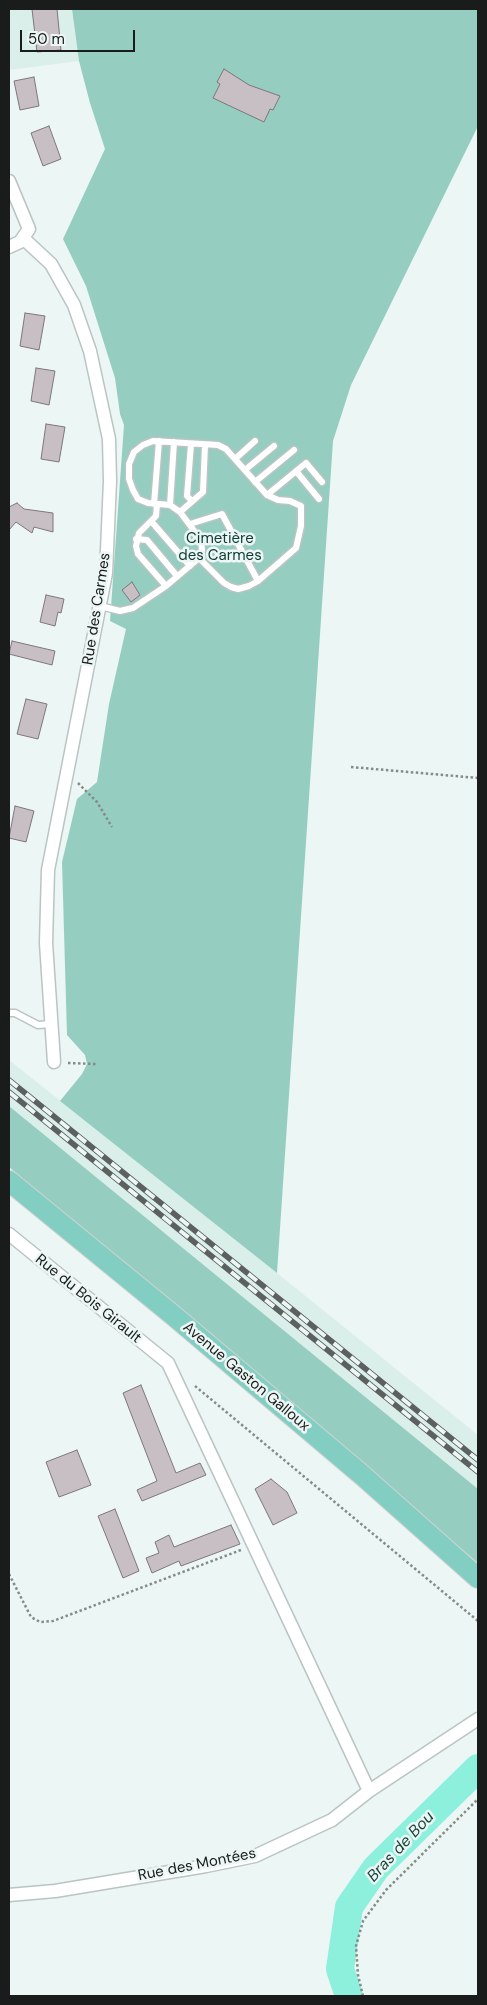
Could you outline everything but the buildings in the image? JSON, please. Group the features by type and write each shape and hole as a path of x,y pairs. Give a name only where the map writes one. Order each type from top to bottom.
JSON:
{"main road":[{"name":"Avenue Gaston Galloux","path":"9,1181 174,1316 354,1469 478,1578"}],"street":[{"path":"9,181 29,229 20,242 9,247"},
{"name":"Rue des Carmes","path":"23,238 51,264 74,305 90,351 109,439 110,481 106,573 48,870 46,942 54,1062"},
{"name":"Rue du Bois Girault","path":"9,1234 168,1363 254,1546"},
{"path":"254,1546 369,1791"},
{"name":"Rue des Montées","path":"9,1895 93,1884 206,1866 255,1856 332,1820 369,1791 478,1719"}],"lane":[{"path":"100,606 120,611 133,608 166,586 190,566 199,558 202,550 201,540 180,512 170,505 138,500 129,479 128,464 134,452 143,445 159,441 226,448 267,495 301,506 301,526 296,548 258,581 249,586 238,589 231,587 224,583 199,558"},
{"path":"159,441 156,516 139,533 136,539 138,554 166,586"},
{"path":"170,505 174,442"},
{"path":"235,458 255,442"},
{"path":"190,444 187,496 192,501"},
{"path":"180,512 202,492 206,445"},
{"path":"245,470 274,446"},
{"path":"256,482 294,450"},
{"path":"267,495 306,463 322,482"},
{"path":"296,471 319,499"},
{"path":"190,524 222,514 258,581"},
{"path":"151,521 190,566"},
{"path":"136,539 147,540 178,576"},
{"path":"9,1013 15,1013 38,1025 51,1024"}],"path":[{"path":"351,767 478,778"},
{"path":"66,771 97,802 112,827"},
{"path":"54,1062 96,1064"},
{"path":"192,1383 478,1621"},
{"path":"9,1574 31,1617 40,1622 53,1621 254,1546"},
{"path":"363,1996 358,1975 356,1946 363,1921 386,1890 478,1799"}],"shaded area":[{"path":"9,9 72,9 79,61 9,70"},
{"path":"9,1060 478,1435 478,1489 9,1106"}],"green space":[{"name":"Cimetière des Carmes","path":"72,9 478,9 478,126 351,385 333,441 277,1273 60,1101 82,1074 87,1064 85,1055 67,1035 62,862 77,799 97,782 109,704 126,629 110,621 124,425 120,414 115,378 86,286 63,239 105,149 79,61"},
{"path":"9,1106 478,1489 478,1563 9,1167"}],"waterway":[{"name":"Bras de Bou","path":"349,1996 340,1969 349,1907 376,1868 478,1768"}],"railway":[{"path":"9,1080 478,1460"},
{"path":"9,1092 478,1472"}]}
